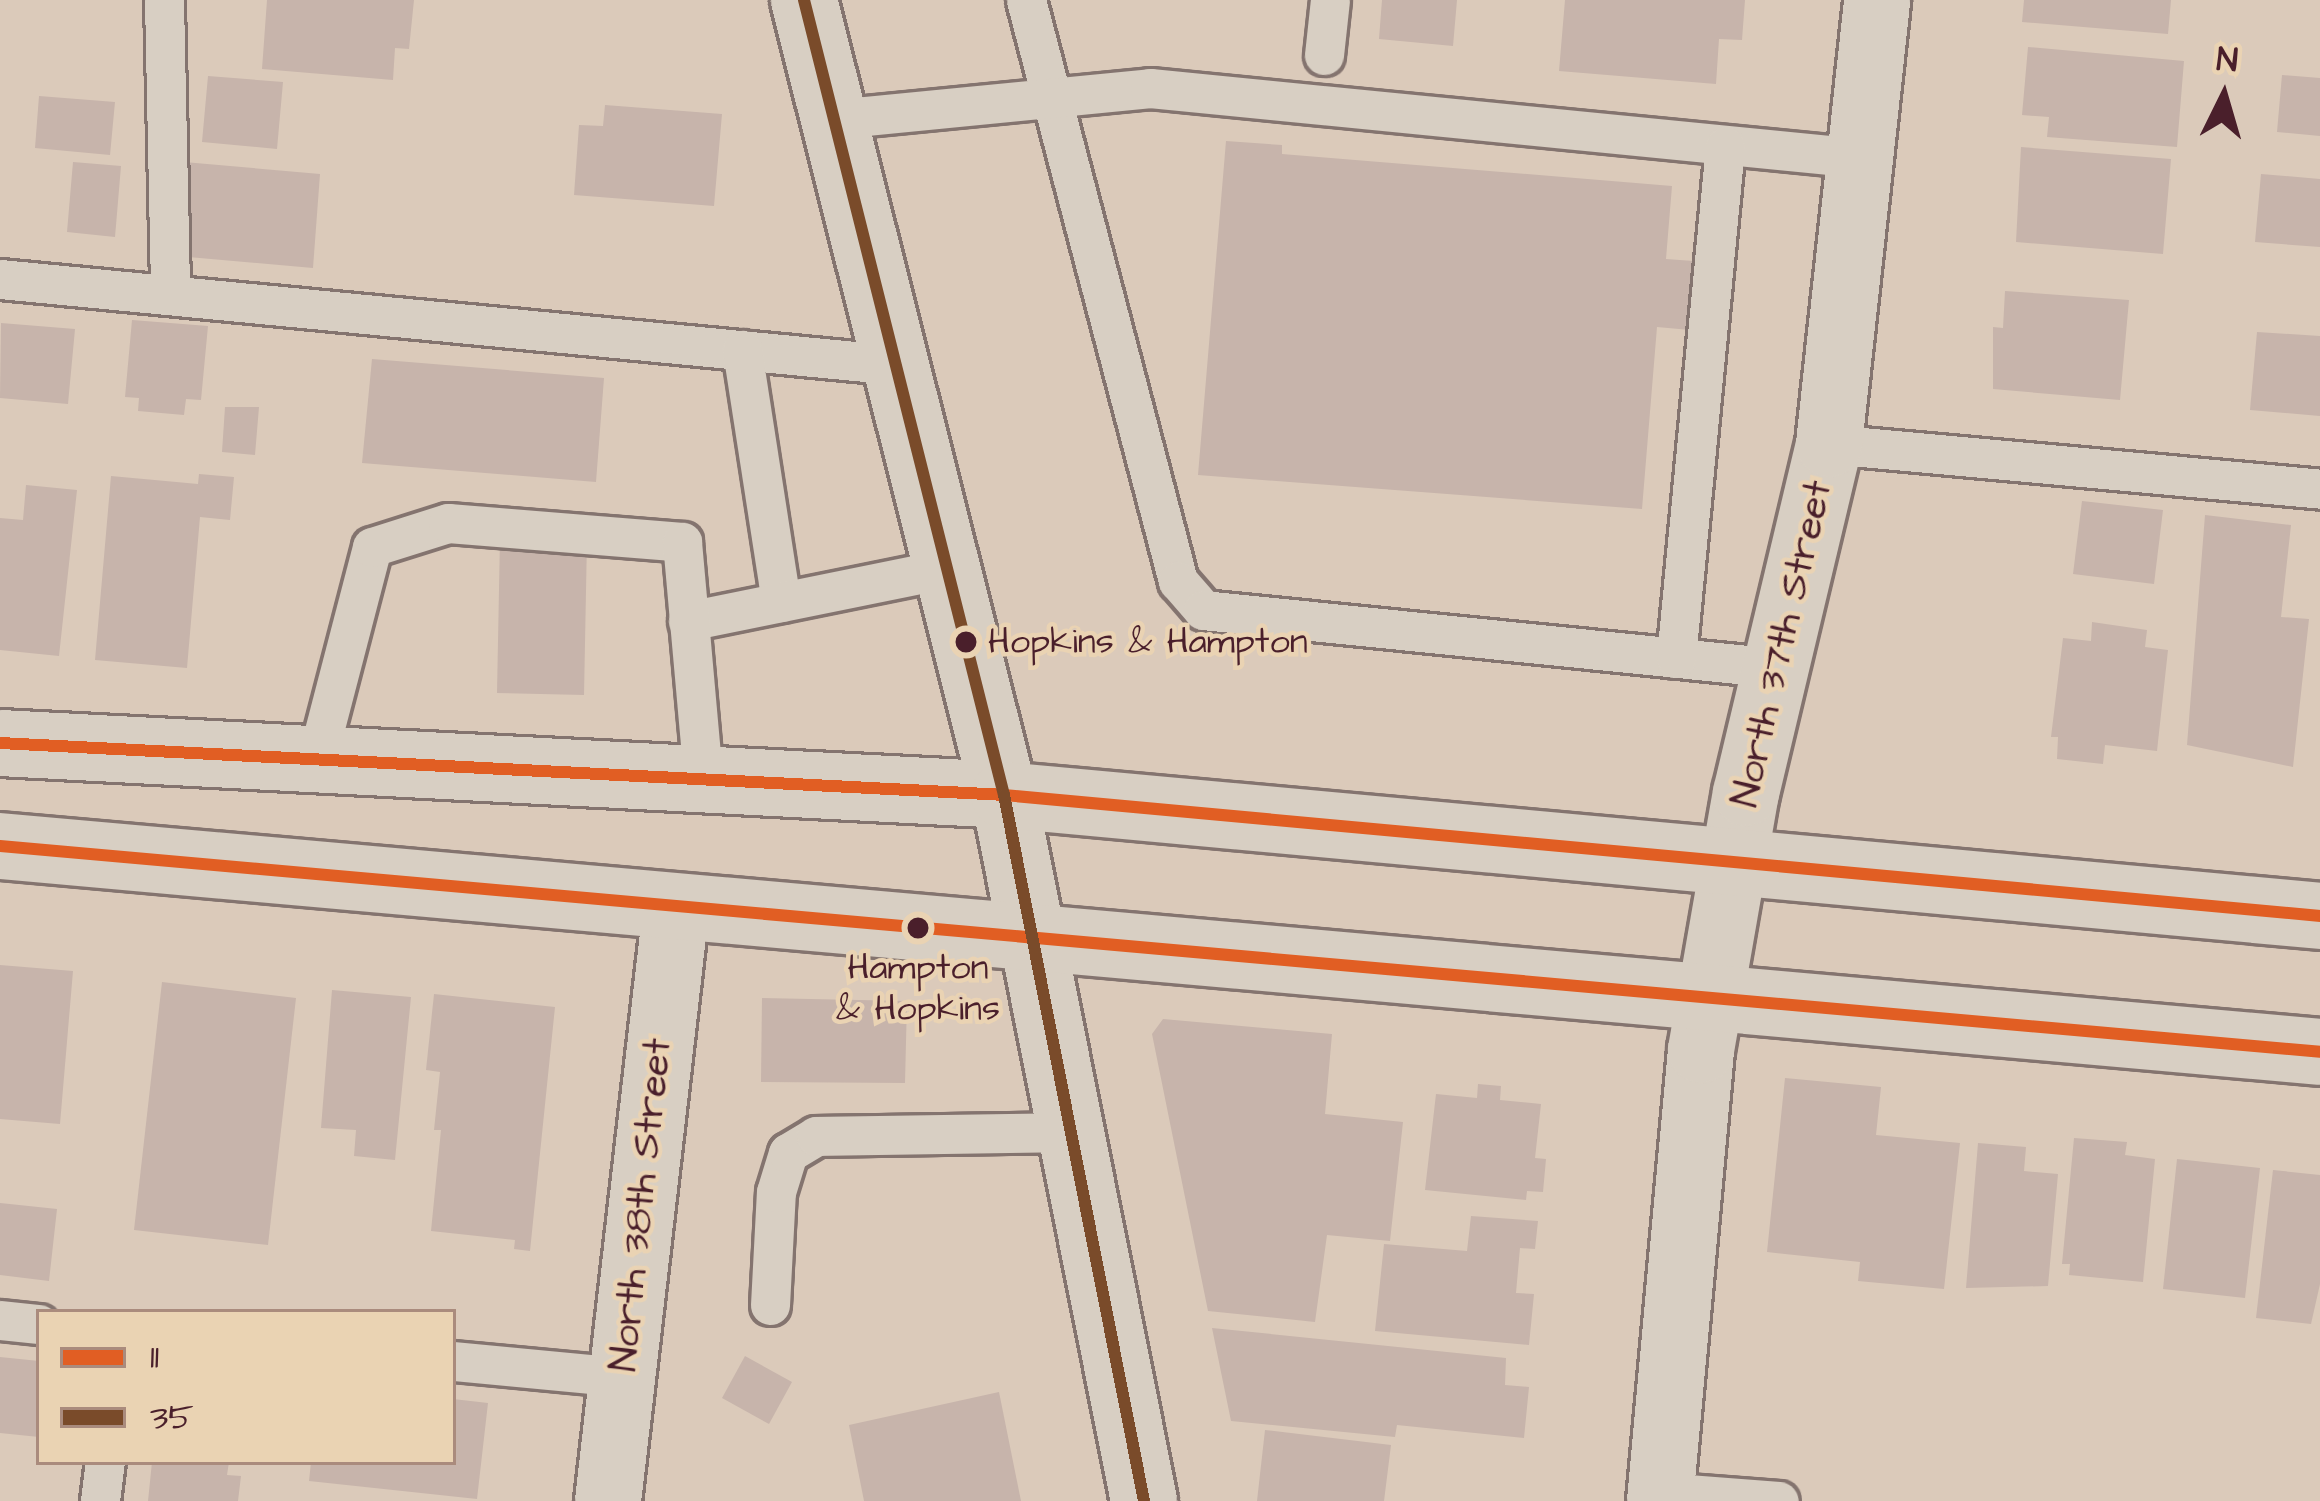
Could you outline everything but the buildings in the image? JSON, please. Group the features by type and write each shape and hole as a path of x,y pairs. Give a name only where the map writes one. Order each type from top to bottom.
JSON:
{"main road":[{"path":"804,0 1004,795 1144,1501"},
{"name":"North 37th Street","path":"1660,1497 1710,994 1734,862 1829,444 1877,0"},
{"path":"0,743 1004,795 2320,916"},
{"path":"0,846 676,909 1710,994 2320,1052"},
{"name":"North 38th Street","path":"608,1501 676,909"}],"lane":[{"path":"164,0 170,296"},
{"path":"1026,0 1178,581 1203,610 1778,668"},
{"path":"1324,55 1330,0"},
{"path":"835,119 1051,93 1150,88 1860,158"},
{"path":"1676,658 1725,146"},
{"path":"0,279 897,365"},
{"path":"742,350 782,602"},
{"path":"1829,444 2320,489"},
{"path":"316,762 372,547 448,524 682,542 703,779"},
{"path":"688,621 948,568"},
{"path":"770,1305 776,1192 788,1154 815,1136 1071,1132"},
{"path":"0,1320 36,1324"},
{"path":"456,1361 622,1377"},
{"path":"100,1501 104,1465"},
{"path":"1660,1497 1779,1501"}],"transit line":[{"name":"35","path":"804,0 1004,795 1144,1501"},
{"name":"11","path":"0,743 1004,795 2320,916"},
{"name":"11","path":"0,846 2320,1052"}],"place":[{"name":"Hopkins & Hampton","path":"966,642"},
{"name":"Hampton & Hopkins","path":"918,928"}]}
